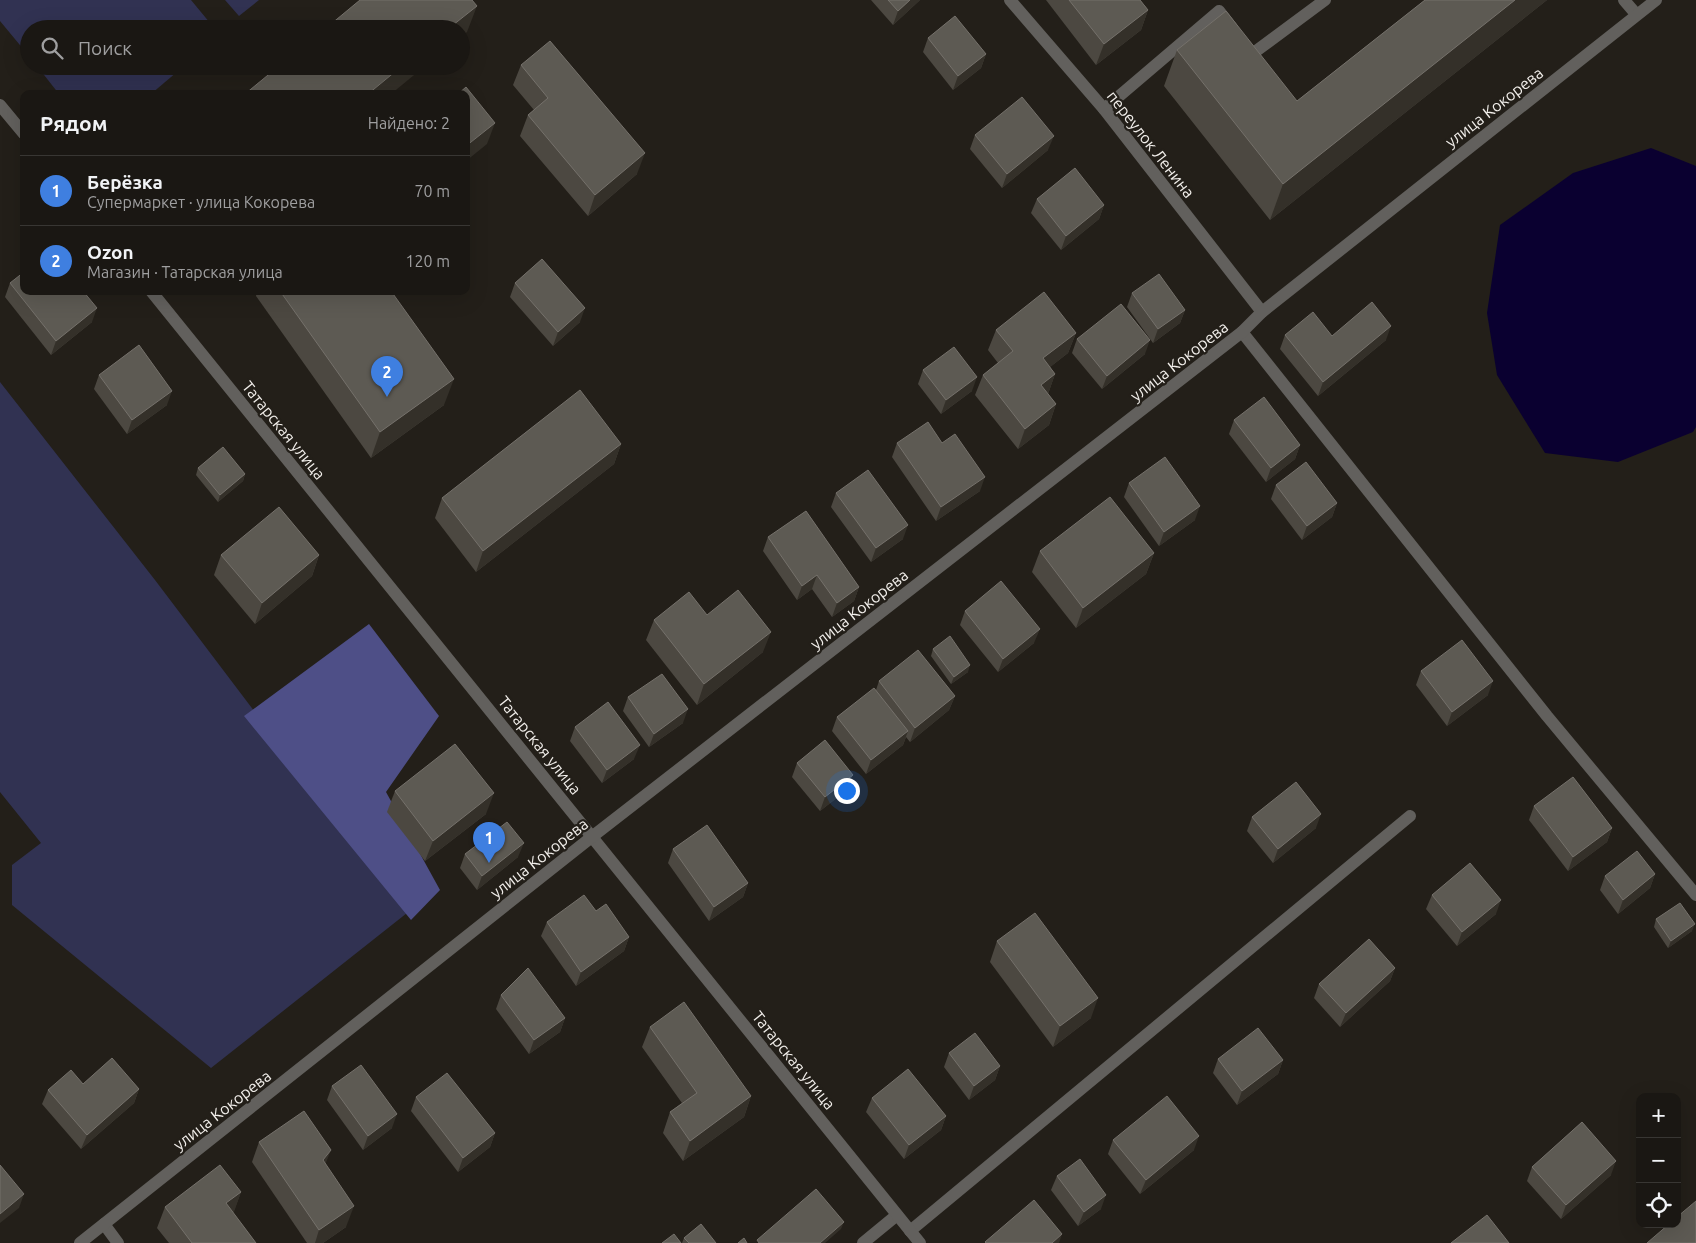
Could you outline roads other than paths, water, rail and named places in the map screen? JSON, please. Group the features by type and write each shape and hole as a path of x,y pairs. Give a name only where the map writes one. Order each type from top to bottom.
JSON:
{"street":[{"name":"переулок Ленина","path":"1010,0 1104,109 1262,312"},
{"path":"1104,109 1219,11 1252,54 1325,0"},
{"path":"1624,0 1636,14"},
{"name":"улица Кокорева","path":"80,1243 593,836 1242,332 1262,312 1656,0"},
{"path":"0,105 20,129"},
{"name":"Татарская улица","path":"154,295 920,1243"},
{"path":"1242,332 1548,716 1696,895"},
{"path":"910,1231 1410,816"},
{"path":"863,1243 898,1215"},
{"path":"104,1224 118,1243"}],"place":[{"name":"Ozon","path":"387,397"},
{"name":"Берёзка","path":"489,863"}]}
